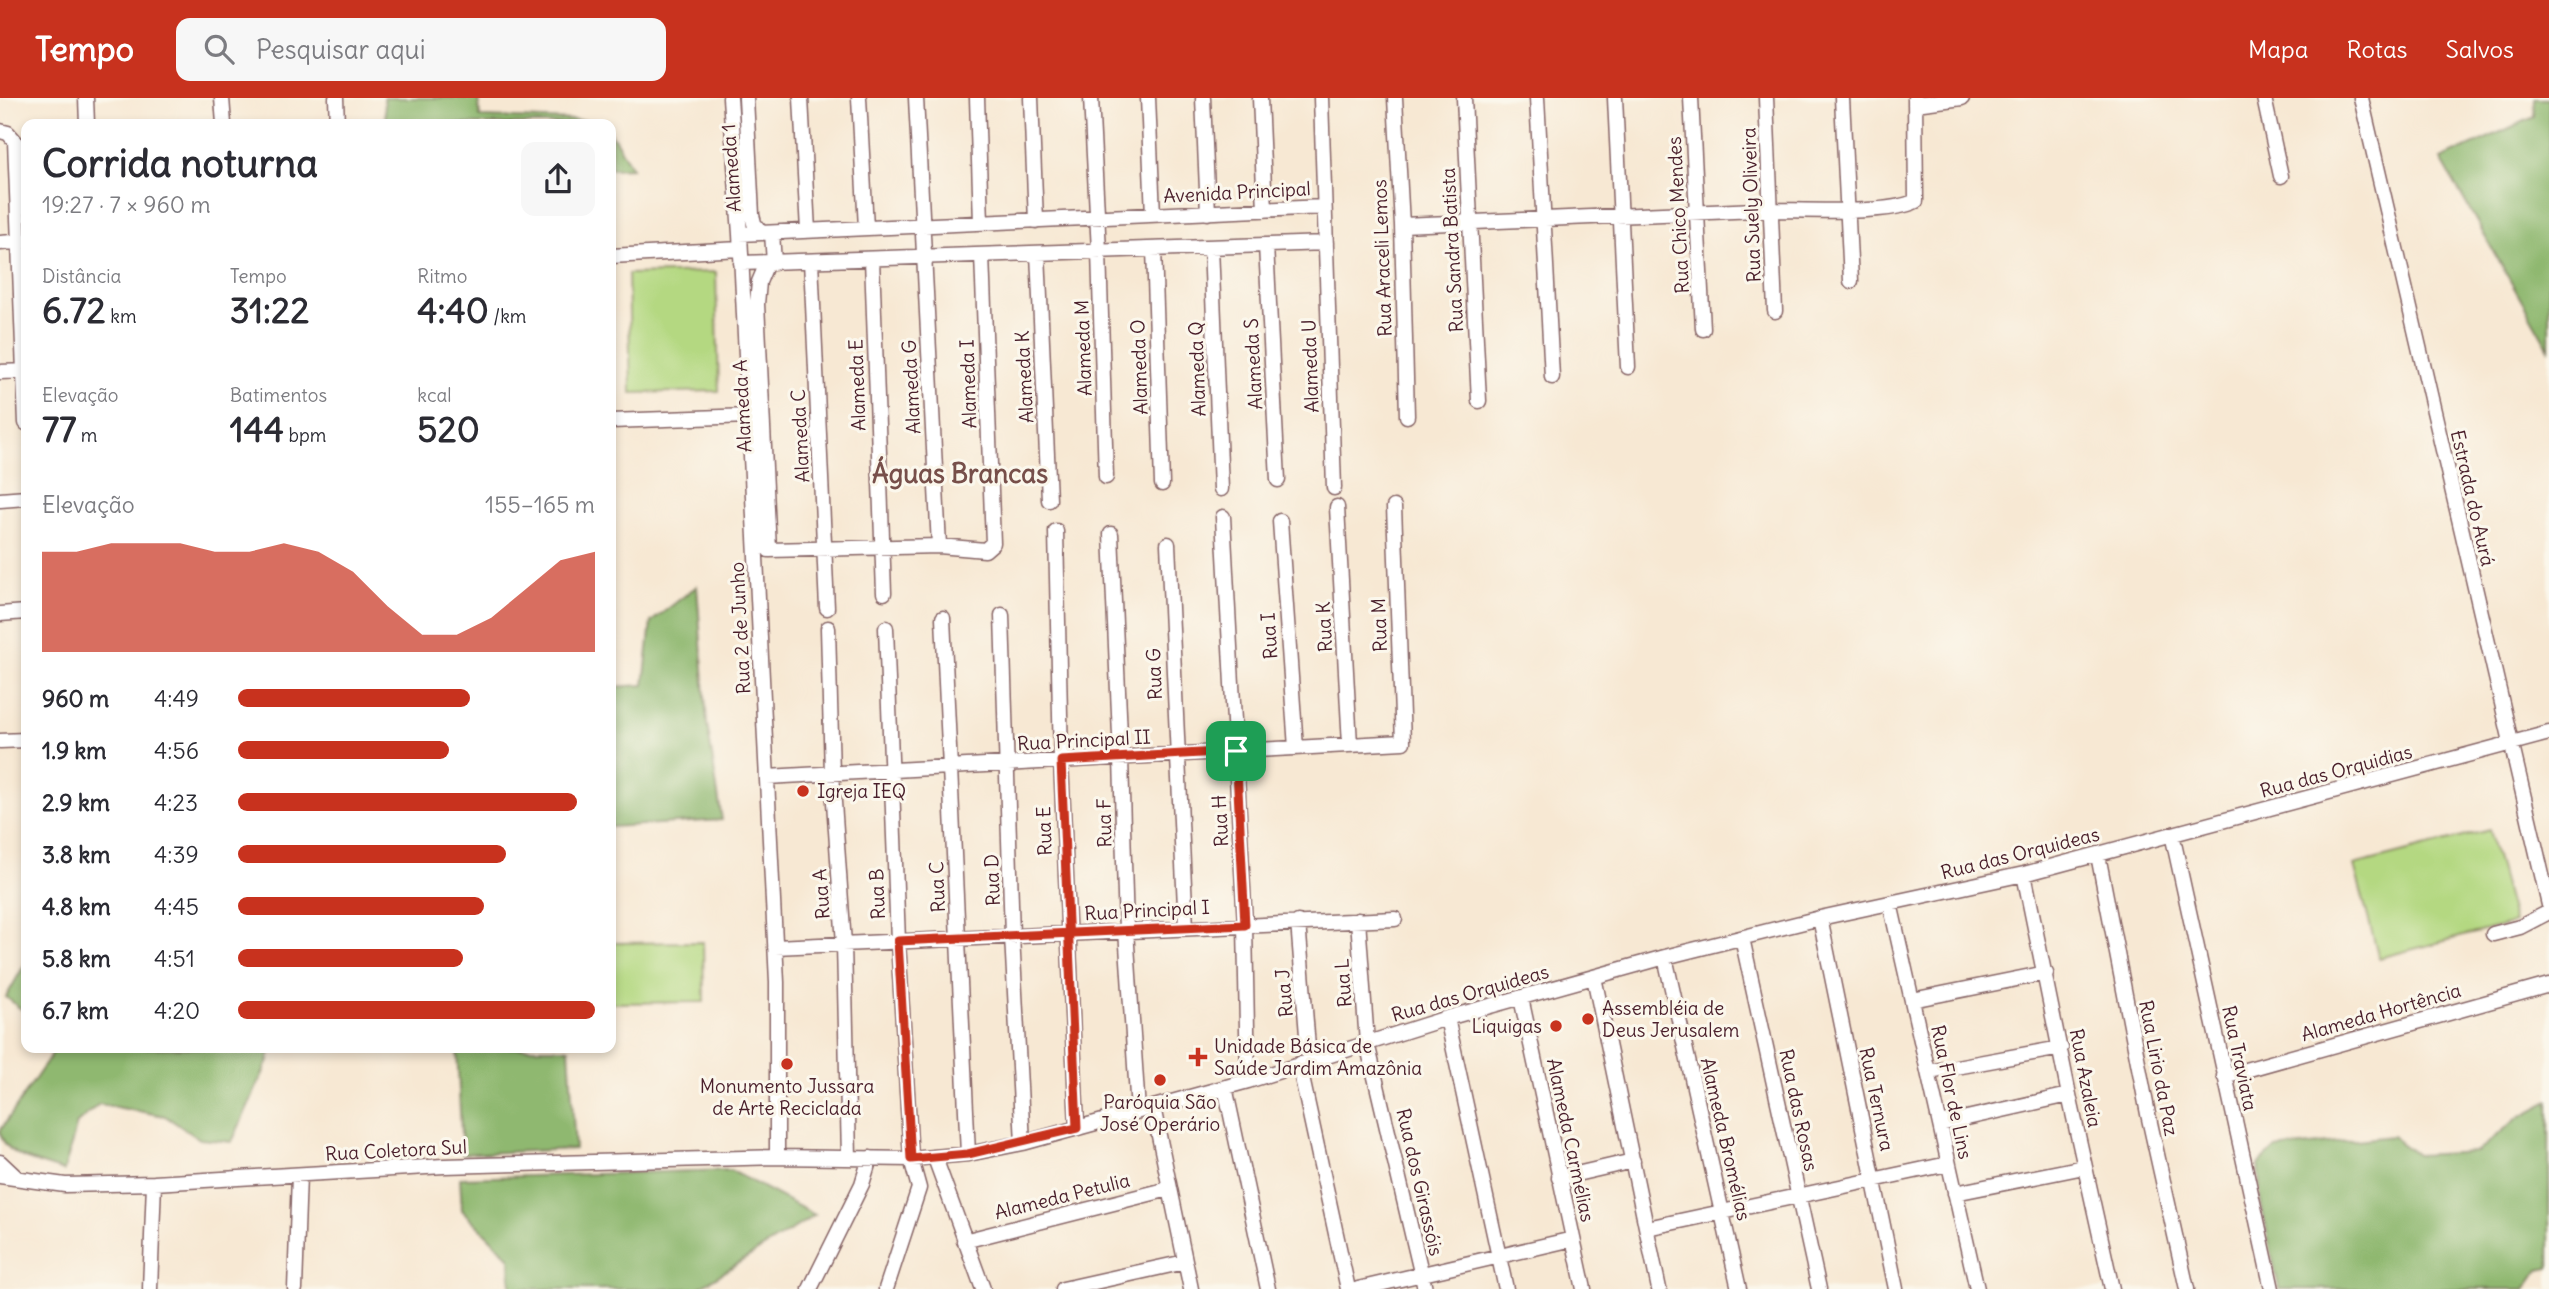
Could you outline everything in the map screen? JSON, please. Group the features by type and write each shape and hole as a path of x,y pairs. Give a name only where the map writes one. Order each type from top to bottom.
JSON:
{"street":[{"path":"86,98 87,119"},
{"path":"222,98 224,119"},
{"path":"336,98 337,119"},
{"name":"Rua 2 de Junho","path":"730,98 777,982 777,1157"},
{"name":"Alameda 1","path":"746,98 752,215 754,223 767,233 770,263"},
{"path":"802,98 808,231"},
{"path":"859,98 866,228"},
{"name":"Alameda G","path":"916,98 939,546"},
{"path":"977,98 981,223"},
{"path":"1031,98 1036,221"},
{"name":"Alameda M","path":"1091,98 1100,251 1106,477"},
{"path":"1148,98 1153,215"},
{"path":"1203,98 1208,213"},
{"path":"1260,98 1265,210"},
{"path":"1321,98 1324,207"},
{"name":"Rua Araceli Lemos","path":"1395,98 1402,225 1407,416"},
{"name":"Rua Sandra Batista","path":"1464,98 1479,401"},
{"path":"1537,98 1552,377"},
{"path":"1615,98 1628,367"},
{"name":"Rua Chico Mendes","path":"1691,98 1703,329"},
{"name":"Rua Suely Oliveira","path":"1766,98 1775,311"},
{"path":"1842,98 1851,281"},
{"path":"1402,225 1905,206 1916,201 1915,101 1962,98"},
{"path":"2264,98 2281,176"},
{"name":"Estrada do Aurá","path":"2361,98 2549,905"},
{"path":"0,131 8,133 15,141 21,217"},
{"name":"Avenida Principal","path":"740,249 767,233 1324,207 1326,243"},
{"path":"0,243 21,242"},
{"path":"616,256 740,249 770,263 1326,243"},
{"name":"Alameda U","path":"1326,243 1334,488"},
{"name":"Alameda S","path":"1266,245 1278,480"},
{"name":"Alameda Q","path":"1211,247 1221,489"},
{"name":"Alameda O","path":"1154,249 1162,484"},
{"name":"Alameda K","path":"1038,253 1049,499"},
{"name":"Alameda I","path":"939,546 985,550 993,543 982,255"},
{"name":"Alameda E","path":"872,259 884,593"},
{"name":"Alameda C","path":"811,261 827,608"},
{"name":"Alameda A","path":"770,263 759,282 757,304 769,550 825,549"},
{"path":"0,372 21,371"},
{"path":"616,421 749,416"},
{"path":"0,500 21,498"},
{"name":"Rua K","path":"1337,507 1350,745"},
{"name":"Rua M","path":"1394,507 1403,742"},
{"name":"Rua H","path":"1223,517 1245,925 1248,1081"},
{"name":"Rua I","path":"1280,521 1296,748"},
{"name":"Rua E","path":"1055,531 1067,933 1077,1128"},
{"name":"Rua F","path":"1111,534 1126,930 1138,1111"},
{"name":"Rua G","path":"1168,544 1186,928"},
{"path":"825,549 939,546"},
{"path":"0,614 21,612"},
{"name":"Rua D","path":"1002,615 1012,936 1023,1143"},
{"name":"Rua C","path":"943,618 968,1154"},
{"name":"Rua A","path":"828,628 832,774 844,944 849,1157"},
{"name":"Rua B","path":"886,628 898,941 911,1159 919,1188 886,1289"},
{"path":"2510,744 2549,733"},
{"path":"0,741 21,740"},
{"name":"Rua Principal II","path":"767,778 1403,742"},
{"name":"Rua das Orquidias","path":"2172,834 2510,744"},
{"name":"Rua das Orquideas","path":"777,1157 935,1158 1023,1143 1248,1081 1447,1018 1665,957 1820,918 2024,874 2172,834"},
{"name":"Rua Traviata","path":"2172,834 2272,1289"},
{"name":"Rua Lirio da Paz","path":"2098,855 2148,1114 2188,1289"},
{"name":"Rua Azaleia","path":"2024,874 2112,1289"},
{"name":"Rua Flor de Lins","path":"1890,903 1977,1289"},
{"path":"2493,934 2519,927 2549,912"},
{"name":"Rua Ternura","path":"1820,918 1896,1289"},
{"name":"Rua Principal I","path":"775,947 1395,919"},
{"name":"Rua L","path":"1358,920 1367,1043"},
{"name":"Rua J","path":"1297,922 1304,1062 1348,1289"},
{"name":"Rua das Rosas","path":"1742,938 1819,1289"},
{"name":"Alameda Bromélias","path":"1665,957 1739,1289"},
{"path":"1912,1000 2046,973"},
{"path":"1594,977 1659,1289"},
{"name":"Alameda Hortência","path":"2224,1076 2549,985"},
{"name":"Alameda Carmélias","path":"1521,998 1584,1289"},
{"path":"1447,1018 1506,1289"},
{"name":"Rua dos Girassóis","path":"1367,1043 1425,1289"},
{"path":"1929,1072 2061,1048"},
{"path":"1224,1087 1268,1289"},
{"path":"1940,1124 2069,1095"},
{"path":"1153,1107 1191,1289"},
{"name":"Rua Coletora Sul","path":"0,1176 65,1185 153,1184 444,1166 777,1157"},
{"path":"810,1289 862,1184 870,1158"},
{"path":"935,1158 983,1289"},
{"path":"1559,1178 1633,1161"},
{"path":"0,1162 18,1179"},
{"path":"1647,1228 1948,1164"},
{"path":"1955,1193 2084,1167"},
{"path":"295,1289 299,1175"},
{"path":"149,1289 153,1184"},
{"name":"Alameda Petulia","path":"964,1241 1169,1189"},
{"path":"1359,1289 1573,1239"},
{"path":"1063,1289 1185,1262"}],"green space":[{"path":"384,98 478,98 480,117 542,119 386,119"},
{"path":"2535,98 2549,98 2549,349 2441,159 2534,117"},
{"path":"616,141 632,168 616,169"},
{"path":"716,272 719,391 631,393 628,274"},
{"path":"697,586 707,724 722,820 616,827 616,687 644,685 651,622"},
{"path":"2489,830 2514,923 2379,958 2354,865"},
{"path":"703,942 704,1002 616,1003 616,943"},
{"path":"21,971 21,1009 6,997"},
{"path":"53,1053 270,1053 269,1060 232,1142 200,1139 165,1116 99,1104 77,1123 64,1171 16,1153 3,1140 0,1131"},
{"path":"457,1053 569,1053 575,1149 462,1154"},
{"path":"2549,1101 2549,1267 2539,1269 2525,1289 2279,1289 2261,1203 2258,1165 2275,1149 2392,1136 2417,1155 2477,1152 2519,1117"},
{"path":"730,1170 815,1215 697,1289 511,1289 510,1258 462,1210 460,1178"}],"place":[{"name":"Igreja IEQ","path":"803,791"},
{"name":"Assembléia de Deus Jerusalem","path":"1588,1019"},
{"name":"Liquigas","path":"1556,1026"},
{"name":"Unidade Básica de Saúde Jardim Amazônia","path":"1198,1057"},
{"name":"Monumento Jussara de Arte Reciclada","path":"787,1064"},
{"name":"Paróquia São José Operário","path":"1160,1080"}],"district":[{"name":"Águas Brancas","path":"960,474"}],"route":[{"path":"1236,751 1061,761 1067,933 1077,1128 968,1154 911,1159 898,941 1012,936 1067,933 1245,925 1236,751"}]}
